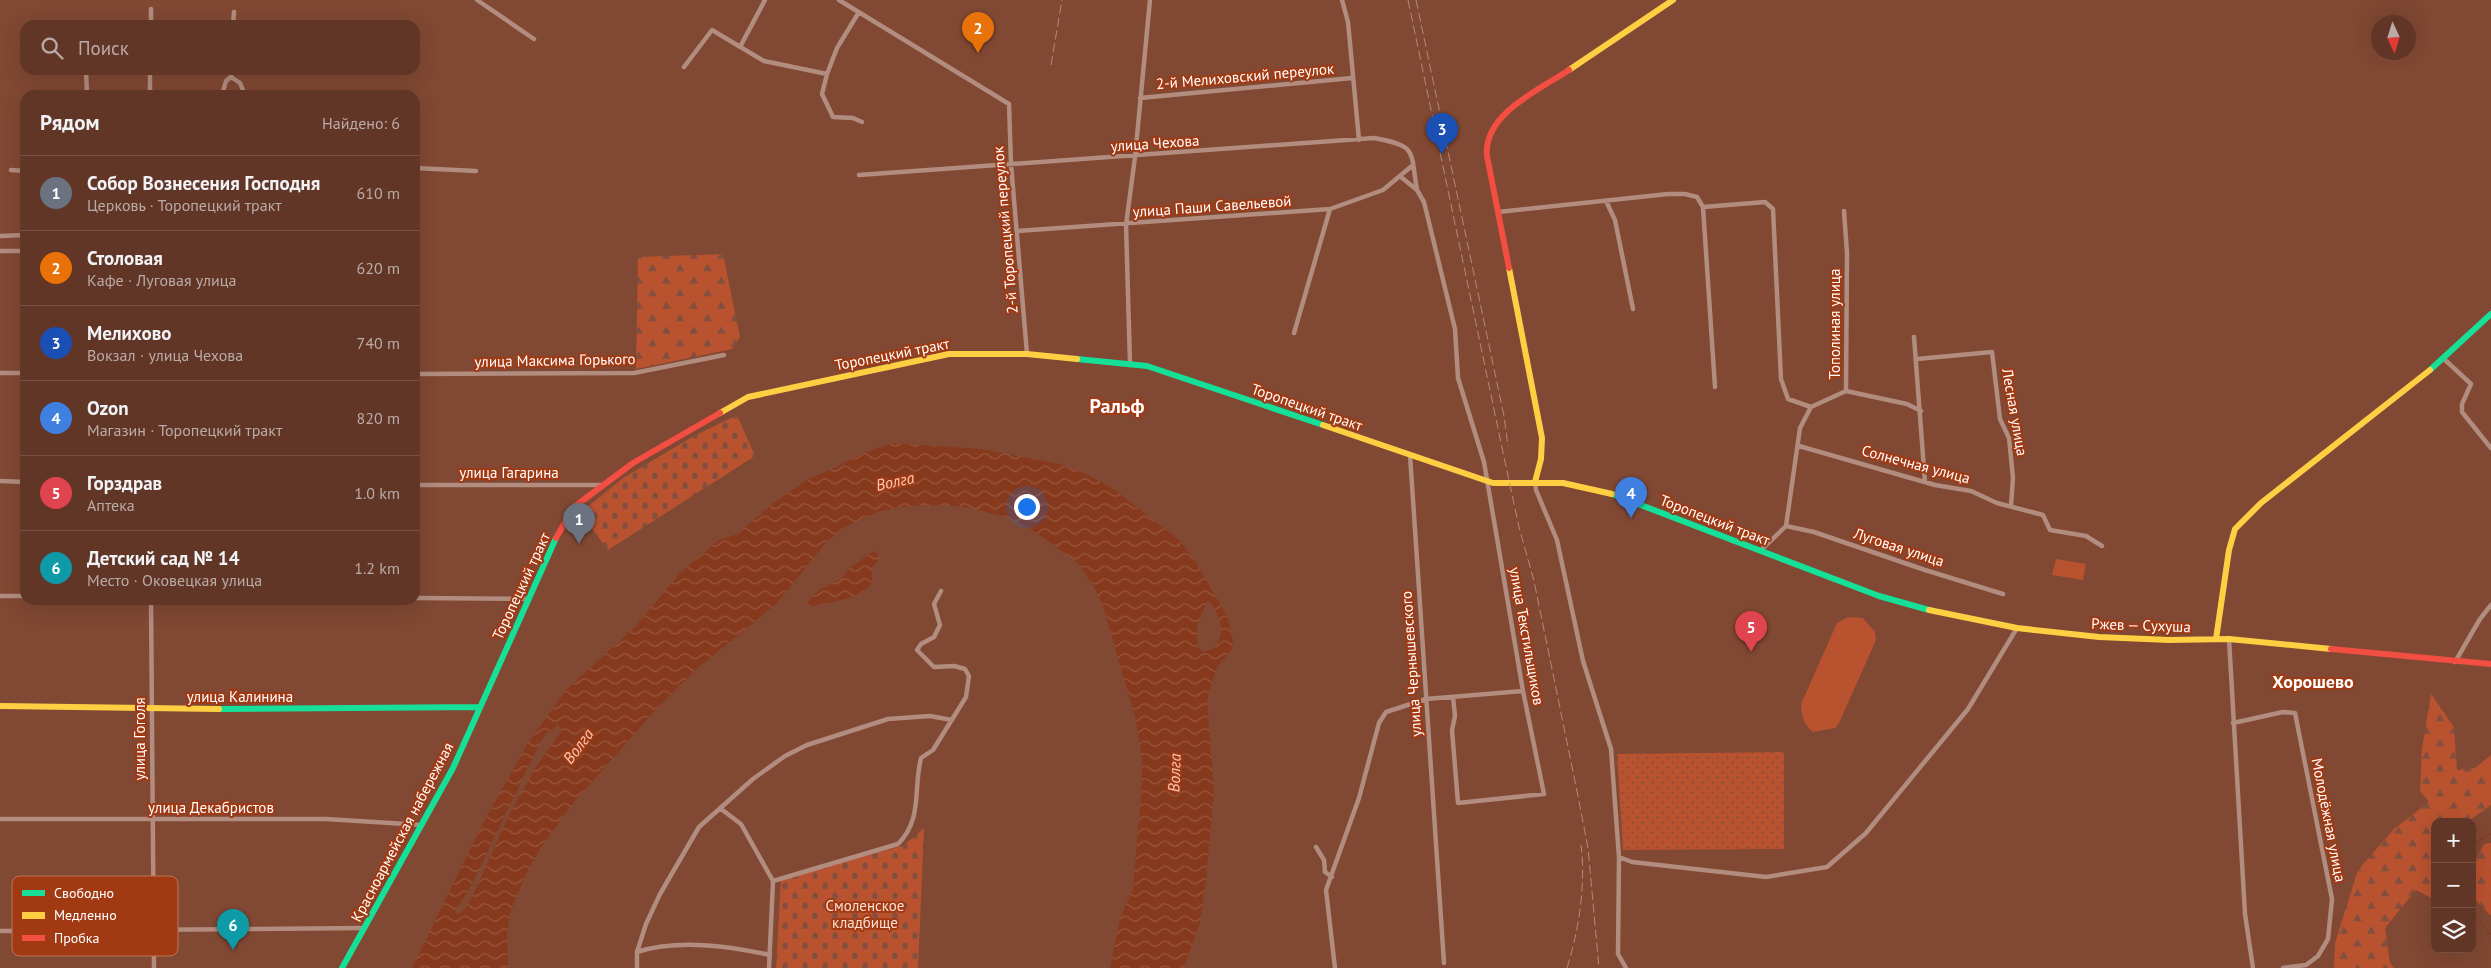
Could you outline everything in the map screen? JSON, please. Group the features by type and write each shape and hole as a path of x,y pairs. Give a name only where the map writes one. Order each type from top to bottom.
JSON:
{"main road":[{"path":"1536,482 1541,459 1542,438 1486,148 1487,135 1495,122 1505,113 1673,0"},
{"path":"2216,639 2229,550 2235,529 2260,503 2444,359 2491,314"},
{"name":"Торопецкий тракт","path":"480,707 556,538 574,507 602,484 633,463 748,397 949,354 1027,354 1130,363 1156,370 1487,482 1510,484 1536,482 1564,483 1613,494 1798,566"},
{"name":"Ржев — Сухуша","path":"1798,566 1879,596 1956,617 2017,628 2134,640 2229,639 2491,664"},
{"name":"улица Калинина","path":"0,706 151,709 480,707"},
{"name":"Красноармейская набережная","path":"342,968 453,768 480,707"}],"street":[{"path":"476,0 534,39"},
{"path":"740,47 765,0"},
{"path":"838,0 859,12 837,48 822,94 833,117 853,118 862,122"},
{"path":"1130,363 1126,225 1135,157 1150,0"},
{"path":"1342,0 1348,22 1352,78 1360,140"},
{"path":"151,9 151,20"},
{"path":"233,20 234,12"},
{"name":"2-й Торопецкий переулок","path":"859,12 1009,104 1011,164 1027,354"},
{"path":"684,67 712,30 764,60 827,74"},
{"path":"86,75 86,90"},
{"path":"150,75 150,90"},
{"path":"223,90 226,81 231,77 240,83 243,90"},
{"name":"2-й Мелиховский переулок","path":"1140,98 1352,78"},
{"name":"улица Чехова","path":"859,175 1135,157 1374,138 1403,145 1412,153 1417,190"},
{"name":"улица Паши Савельевой","path":"1017,231 1126,225 1330,209 1383,190 1401,177 1413,165"},
{"path":"420,168 476,171"},
{"path":"11,170 20,171"},
{"path":"1401,177 1417,190 1429,218 1455,328 1458,378 1471,426 1479,444 1487,482"},
{"path":"1498,212 1685,194 1698,197 1703,207 1715,387"},
{"path":"1606,201 1615,220 1633,309"},
{"path":"1703,207 1765,202 1773,209 1781,379 1788,399 1811,408 1800,428 1799,446 1786,526 1760,551"},
{"path":"1294,333 1330,209"},
{"name":"Тополиная улица","path":"1811,408 1846,391 1846,253 1844,211"},
{"path":"0,236 20,235"},
{"path":"0,251 20,251"},
{"path":"1914,337 1921,411 1924,482"},
{"name":"Лесная улица","path":"1917,359 1992,352 2000,419 2009,438 2013,478 2011,506"},
{"name":"улица Максима Горького","path":"420,374 634,373 724,355"},
{"path":"2444,359 2471,384 2462,404 2462,412 2491,448"},
{"path":"0,373 20,373"},
{"path":"1846,391 1907,404 1921,411"},
{"name":"Солнечная улица","path":"1799,446 1924,482 1971,491 1991,501 2043,515 2050,530 2086,536 2102,546"},
{"name":"улица Чернышевского","path":"1410,455 1444,962"},
{"path":"0,481 20,482"},
{"name":"улица Текстильщиков","path":"1452,696 1455,716 1452,730 1458,803 1544,794 1523,691 1487,482"},
{"path":"1536,482 1536,490 1557,540 1582,661 1611,749 1619,857 1618,954 1626,968"},
{"name":"улица Гагарина","path":"420,485 602,484"},
{"name":"Луговая улица","path":"1786,526 1814,532 1925,570 2004,594"},
{"path":"773,881 898,844 908,834 914,821 916,775 921,758 933,750 966,697 969,676 965,669 954,666 934,667 917,650 922,644 934,637 940,625 934,604 941,591"},
{"path":"0,596 20,596"},
{"path":"420,598 528,599"},
{"path":"2456,662 2480,619 2491,604"},
{"name":"улица Гоголя","path":"151,605 153,876"},
{"path":"1619,857 1632,862 1766,878 1827,867 1866,833 1968,709 2017,628"},
{"path":"2229,639 2245,914 2253,968"},
{"path":"1335,968 1326,890 1359,798 1379,723 1386,712 1426,699 1523,691"},
{"name":"Молодёжная улица","path":"2233,723 2283,712 2295,712 2332,899 2328,939 2318,956 2306,965 2283,968"},
{"path":"636,968 637,952 646,924 660,894 699,828 721,809 729,799 785,756 807,745 888,719 930,716 952,720"},
{"path":"721,809 741,824 773,881 769,968"},
{"name":"улица Декабристов","path":"0,820 326,819 422,825"},
{"path":"1316,847 1324,860 1325,872 1332,877"},
{"path":"178,930 364,928"},
{"path":"637,952 653,947 698,946 738,948 770,955"}],"green space":[{"path":"723,254 740,337 732,349 636,369 638,257"},
{"path":"737,415 755,456 608,550 580,513 623,478 694,436"},
{"path":"2056,559 2086,564 2083,580 2052,575"},
{"path":"1848,617 1863,618 1875,632 1876,640 1839,723 1835,728 1813,732 1804,720 1801,704 1837,623"},
{"path":"2431,694 2454,727 2457,770 2475,768 2491,755 2491,805 2473,818 2431,818 2431,898 2416,890 2385,928 2390,963 2394,968 2334,968 2335,943 2358,870 2394,829 2429,802 2420,791 2422,749"},
{"path":"1784,752 1784,849 1623,850 1617,754"},
{"name":"Смоленское кладбище","path":"924,828 918,968 776,968 781,878 903,846"},
{"path":"2491,843 2491,916 2476,900 2476,861 2484,844"}],"water":[{"name":"Волга","path":"893,443 982,449 1064,465 1090,476 1115,490 1180,541 1195,561 1227,616 1233,642 1232,649 1216,669 1207,700 1214,791 1200,922 1184,968 1110,968 1120,919 1133,888 1142,785 1142,758 1136,720 1103,606 1092,583 1078,563 1031,529 1008,518 975,509 946,505 906,506 880,511 846,526 827,541 777,603 693,672 659,706 575,801 543,844 525,876 510,913 507,934 508,968 412,968 483,823 528,743 566,690 636,626 681,572 719,540 737,534 776,501 810,478 863,453","holes":["1207,601 1210,602 1217,613 1221,630 1215,648 1204,652 1197,647 1197,625","558,725 562,729 560,734 539,762 509,815 472,897 465,909 457,915 456,910 469,890 540,743 545,735"]},
{"path":"874,551 880,556 871,568 872,580 863,591 846,599 812,606 806,604 819,590 841,579 851,567"}],"waterway":[{"path":"2476,842 2491,834"},
{"path":"2476,918 2491,935"}],"railway":[{"path":"1051,65 1062,0"},
{"path":"1408,0 1519,527 1534,581 1579,801 1588,848 1599,968"},
{"path":"1416,0 1504,416 1508,446"},
{"path":"1567,968 1575,938 1582,891 1581,845"}],"traffic: fast":[{"path":"2430,370 2491,314"},
{"path":"1077,359 1147,366 1323,425"},
{"path":"1612,494 1879,596 1929,610"},
{"path":"342,968 453,768 556,538"},
{"path":"219,709 480,707"}],"traffic: slow":[{"path":"1569,70 1673,0"},
{"path":"1509,268 1542,438 1541,459 1535,482"},
{"path":"720,413 748,397 949,354 1027,354 1077,359"},
{"path":"2216,639 2229,550 2235,529 2261,503 2430,370"},
{"path":"1323,425 1493,483 1563,483 1612,494"},
{"path":"1929,610 2017,628 2099,637 2169,640 2229,639 2331,649"},
{"path":"0,706 219,709"}],"traffic: jam":[{"path":"1509,268 1487,156 1488,141 1494,128 1515,105 1569,70"},
{"path":"556,538 574,507 633,463 720,413"},
{"path":"2331,649 2491,664"}],"place":[{"name":"Столовая","path":"978,53"},
{"name":"Мелихово","path":"1442,154"},
{"name":"Ozon","path":"1631,518"},
{"name":"Собор Вознесения Господня","path":"579,544"},
{"name":"Горздрав","path":"1751,652"},
{"name":"Детский сад № 14","path":"233,950"}],"district":[{"name":"Ральф","path":"1117,406"},
{"name":"Хорошево","path":"2313,681"}]}
